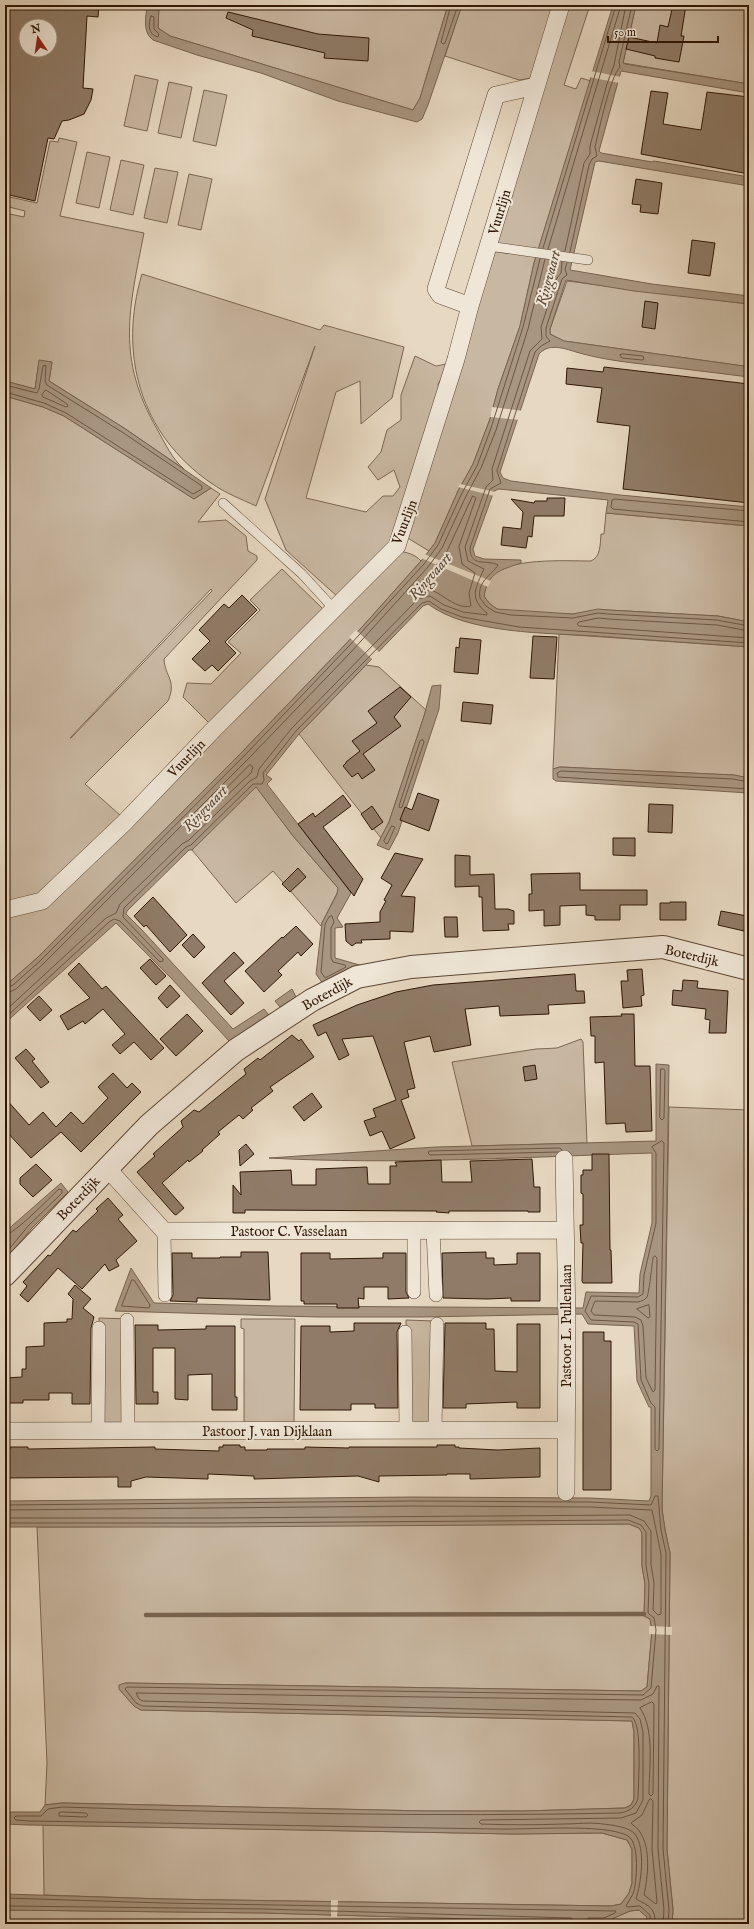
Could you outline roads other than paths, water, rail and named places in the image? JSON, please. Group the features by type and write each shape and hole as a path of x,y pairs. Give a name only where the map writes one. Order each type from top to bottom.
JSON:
{"street":[{"name":"Vuurlijn","path":"5,910 42,901 124,823 212,730 397,546 454,367 470,306 562,5"},
{"path":"470,306 440,295 436,289 496,95 536,86"},
{"name":"Boterdijk","path":"5,1275 149,1125 236,1050 312,1000 357,977 410,967 662,947 749,969"},
{"name":"Pastoor L. Pullenlaan","path":"564,1159 567,1321 566,1492"},
{"path":"107,1168 164,1231 165,1295"},
{"path":"433,1230 436,1295"},
{"name":"Pastoor C. Vasselaan","path":"164,1231 565,1230"},
{"path":"414,1231 414,1292"},
{"path":"127,1320 128,1432"},
{"path":"436,1430 437,1324"},
{"path":"98,1328 98,1431"},
{"path":"405,1332 406,1430"},
{"name":"Pastoor J. van Dijklaan","path":"5,1431 128,1432 566,1430"}],"lane":[{"path":"488,246 533,254 588,260"},
{"path":"223,503 302,574 334,609"}],"water":[{"path":"147,5 159,5 158,28 170,36 413,110 420,98 448,5 462,5 428,105 422,119 417,122 338,101 261,73 197,55 153,40 147,33 146,28"},
{"name":"Ringvaart","path":"613,5 636,5 623,63 749,84 749,93 621,71 599,151 601,153 652,162 654,161 749,177 749,186 599,161 595,162 570,270 652,284 749,296 749,304 634,291 566,280 550,329 550,334 564,341 744,366 749,369 749,377 618,361 556,347 547,348 539,354 500,472 503,478 511,481 620,495 749,507 749,526 606,513 608,500 499,489 494,491 473,549 475,556 484,559 521,560 521,563 496,573 486,588 484,596 489,603 497,609 573,614 598,609 718,616 749,622 749,647 509,630 486,627 464,621 445,614 428,604 423,606 299,734 266,775 272,779 267,784 351,893 337,918 343,927 335,928 335,958 363,966 323,984 316,974 322,923 337,894 338,888 293,836 256,787 192,850 189,850 127,911 126,914 233,1029 264,1009 269,1015 230,1042 171,978 116,923 5,1023 5,986 37,958 243,751 363,626 421,561 435,543 458,491 473,464 490,419 498,389 520,326 534,263"},
{"path":"39,360 52,362 49,381 124,428 211,488 194,499 64,416 43,407 5,396 5,381 35,389"},
{"path":"441,685 439,709 398,833 389,850 377,845 389,822 424,716 432,686"},
{"path":"560,767 734,775 749,778 749,793 556,781 553,779 553,769"},
{"path":"292,989 296,997 280,1007 275,1001"},
{"path":"656,1064 669,1065 662,1509 670,1553 667,1849 673,1910 672,1924 646,1924 647,1917 639,1910 630,1911 605,1922 575,1922 264,1913 5,1910 5,1894 163,1899 611,1906 621,1904 629,1893 632,1883 632,1849 627,1840 602,1833 515,1834 29,1825 5,1824 5,1812 40,1812 45,1805 62,1803 426,1811 523,1811 625,1808 631,1805 634,1799 634,1732 632,1721 141,1710 134,1706 119,1689 119,1685 125,1683 641,1691 647,1687 652,1630 650,1619 644,1616 645,1584 642,1566 642,1533 639,1528 629,1524 5,1527 5,1501 412,1497 590,1498 649,1501 651,1496 651,1407 649,1407 637,1381 634,1326 588,1324 582,1314 317,1317 115,1311 131,1268 154,1303 276,1306 583,1308 586,1292 639,1293 640,1274 652,1223 652,1153 413,1161 269,1158 436,1147 656,1141"},
{"path":"61,1183 68,1192 32,1228 5,1260 5,1232"}],"waterway":[{"path":"146,1615 644,1614"}]}
